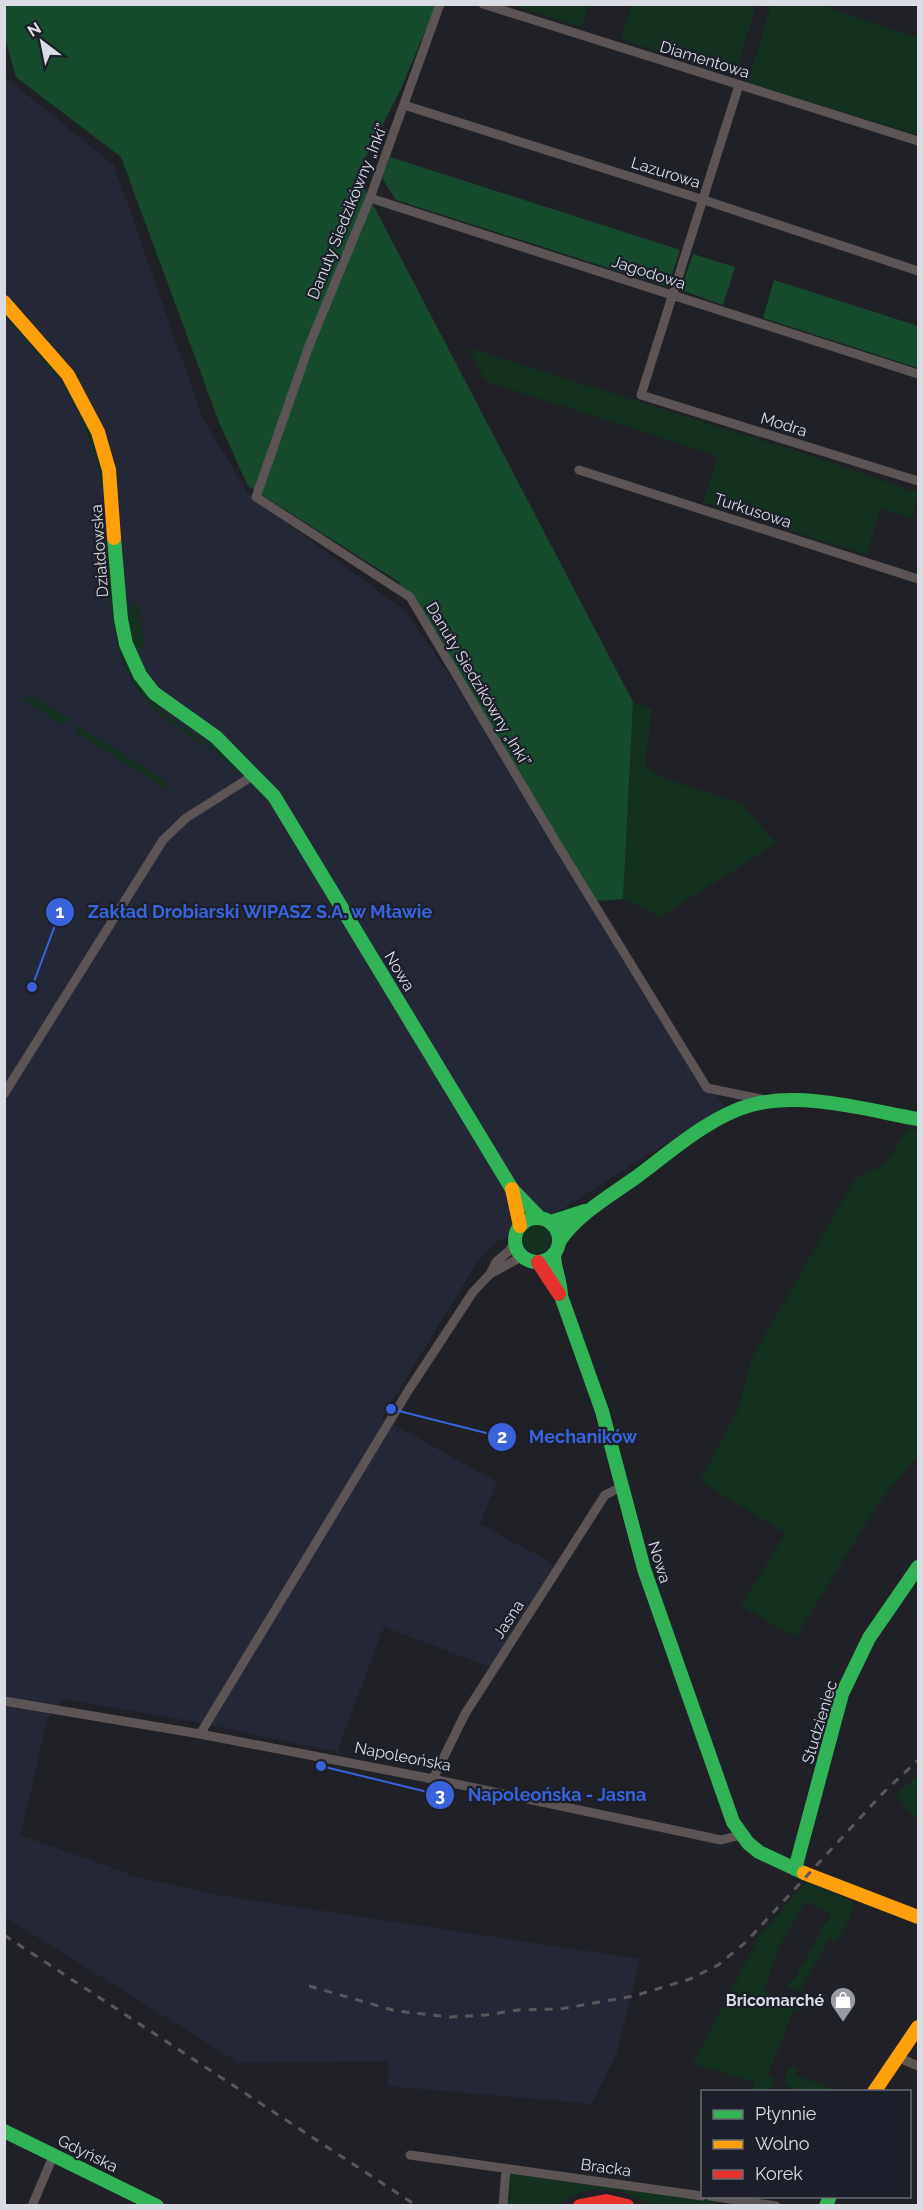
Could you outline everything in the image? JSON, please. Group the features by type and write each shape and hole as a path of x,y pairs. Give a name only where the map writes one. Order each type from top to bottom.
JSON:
{"street":[{"name":"Danuty Siedzikówny „Inki”","path":"440,4 370,198 309,346 256,497 410,597 553,837 707,1088 773,1102"},
{"name":"Diamentowa","path":"483,4 918,141"},
{"path":"673,295 739,85"},
{"name":"Lazurowa","path":"404,105 918,271"},
{"name":"Jagodowa","path":"370,198 918,374"},
{"name":"Modra","path":"673,295 641,395 918,481"},
{"name":"Działdowska","path":"4,302 68,375 98,432 109,470 121,619 132,660 154,693 216,738 254,775"},
{"name":"Turkusowa","path":"579,470 918,579"},
{"path":"4,1094 163,840 186,818 254,775"},
{"name":"Nowa","path":"254,775 274,796 288,817 512,1189 518,1233"},
{"path":"518,1233 518,1249 523,1256 538,1262 550,1258 564,1232 581,1220 590,1210 709,1125 741,1108 773,1102 811,1101 918,1119"},
{"name":"Nowa","path":"512,1189 520,1194 534,1214 545,1220"},
{"path":"490,1274 496,1262 508,1251 518,1233 529,1220 563,1220 590,1210"},
{"path":"545,1220 556,1229 557,1248"},
{"name":"Nowa","path":"557,1248 554,1262 561,1284 561,1296"},
{"path":"200,1734 408,1391 472,1292 490,1274 523,1256"},
{"name":"Nowa","path":"538,1262 561,1296 580,1345 659,1613 726,1803 741,1835"},
{"name":"Jasna","path":"434,1779 465,1714 604,1495 621,1487"},
{"name":"Studzieniec","path":"795,1869 842,1694 869,1638 918,1567"},
{"name":"Napoleońska","path":"4,1701 200,1734 434,1779 722,1840 741,1835"},
{"path":"741,1835 759,1852 795,1869 918,1917"},
{"path":"875,2090 918,2027"},
{"path":"897,2057 918,2066"},
{"name":"Gdyńska","path":"4,2132 157,2205"},
{"path":"32,2205 54,2154"},
{"name":"Bracka","path":"410,2155 701,2196"},
{"path":"503,2205 506,2169"},
{"path":"725,2198 776,2205"},
{"path":"580,2205 606,2201 627,2205"}],"shaded area":[{"path":"5,77 114,165 203,419 249,495 405,611 471,706 724,1107 548,1218 498,1241 478,1261 382,1418 497,1482 480,1524 554,1564 492,1668 384,1627 337,1752 195,1722 63,1699 47,1720 21,1835 134,1876 218,1895 640,1959 616,2055 592,2104 387,2086 388,2061 239,2063 5,1917"}],"green space":[{"path":"632,4 756,5 735,77 621,39"},
{"path":"5,5 436,5 400,91 357,174 633,702 623,899 596,901 471,706 399,582 248,486 219,422 121,157 16,77 5,38"},
{"path":"513,5 589,5 581,27"},
{"path":"771,5 821,5 918,38 918,135 748,83"},
{"path":"390,157 680,250 668,287 396,200 382,178"},
{"path":"693,254 735,267 723,305 681,290"},
{"path":"774,280 918,326 918,368 763,318"},
{"path":"4,309 61,375 57,378 5,316"},
{"path":"469,348 812,456 918,493 911,519 881,508 866,555 703,502 718,456 485,381"},
{"path":"66,382 84,412 103,461 110,532 106,531 103,492 94,455 81,419 62,385"},
{"path":"111,539 114,590 152,699 169,717 219,751 232,766 233,776 229,765 221,757 164,718 146,700 132,680 122,659 112,613 106,540"},
{"path":"139,604 145,647 137,648 133,645 125,611 131,605"},
{"path":"23,697 38,699 70,719 62,724 25,701"},
{"path":"633,702 652,708 645,764 660,777 742,804 776,843 661,917 623,899"},
{"path":"77,725 162,778 173,793 76,732"},
{"path":"908,1129 918,1130 918,1455 880,1501 796,1637 741,1606 786,1533 700,1481 737,1412 752,1358 855,1179 884,1165"},
{"path":"537,1225 547,1229 551,1239 547,1249 537,1253 527,1249 523,1239 527,1229"},
{"path":"918,1776 918,1822 895,1794"},
{"path":"806,1882 853,1903 851,1917 836,1942 829,1939 802,1988 805,1990 803,1992 789,1987 788,1983 797,1976 799,1969 802,1968 801,1965 809,1956 808,1953 813,1948 817,1937 820,1936 821,1929 824,1928 823,1925 829,1920 830,1913 806,1901 778,1949 764,1990 797,2002 801,2011 794,2009 768,2075 775,2078 770,2090 752,2090 755,2082 693,2064 759,1937"},
{"path":"796,2067 798,2069 796,2075 835,2090 794,2089 787,2085 785,2078 789,2068"},
{"path":"510,2174 717,2200 715,2205 652,2205 623,2192 598,2189 581,2192 555,2205 508,2206"}],"railway":[{"path":"309,1986 396,2011 450,2017 518,2010 560,2009 634,1996 690,1979 718,1965 746,1942 883,1793 918,1760"},
{"path":"4,1935 417,2206"}],"traffic: fast":[{"path":"114,538 121,619 126,644 140,675 154,693 216,737 274,796 512,1189 540,1218"},
{"path":"559,1242 574,1223 605,1199 690,1136 736,1110 771,1101 813,1101 918,1119"},
{"path":"551,1222 585,1211"},
{"path":"537,1218 552,1225 559,1240 552,1255 537,1262 522,1255 515,1240 522,1225 537,1218"},
{"path":"554,1254 561,1296 602,1411 644,1569 733,1822 748,1843 759,1852 804,1873"},
{"path":"795,1869 842,1694 869,1638 918,1567"},
{"path":"4,2131 157,2206"},
{"path":"826,2206 829,2198"}],"traffic: slow":[{"path":"4,302 68,375 98,432 109,470 114,538"},
{"path":"512,1189 520,1226"},
{"path":"804,1873 918,1917"},
{"path":"875,2090 918,2027"}],"traffic: jam":[{"path":"538,1262 559,1294"},
{"path":"580,2206 606,2201 627,2206"}],"place":[{"name":"Zakład Drobiarski WIPASZ S.A. w Mławie","path":"32,987"},
{"name":"Mechaników","path":"391,1409"},
{"name":"Napoleońska - Jasna","path":"321,1766"},
{"name":"Bricomarché","path":"843,2023"}]}
